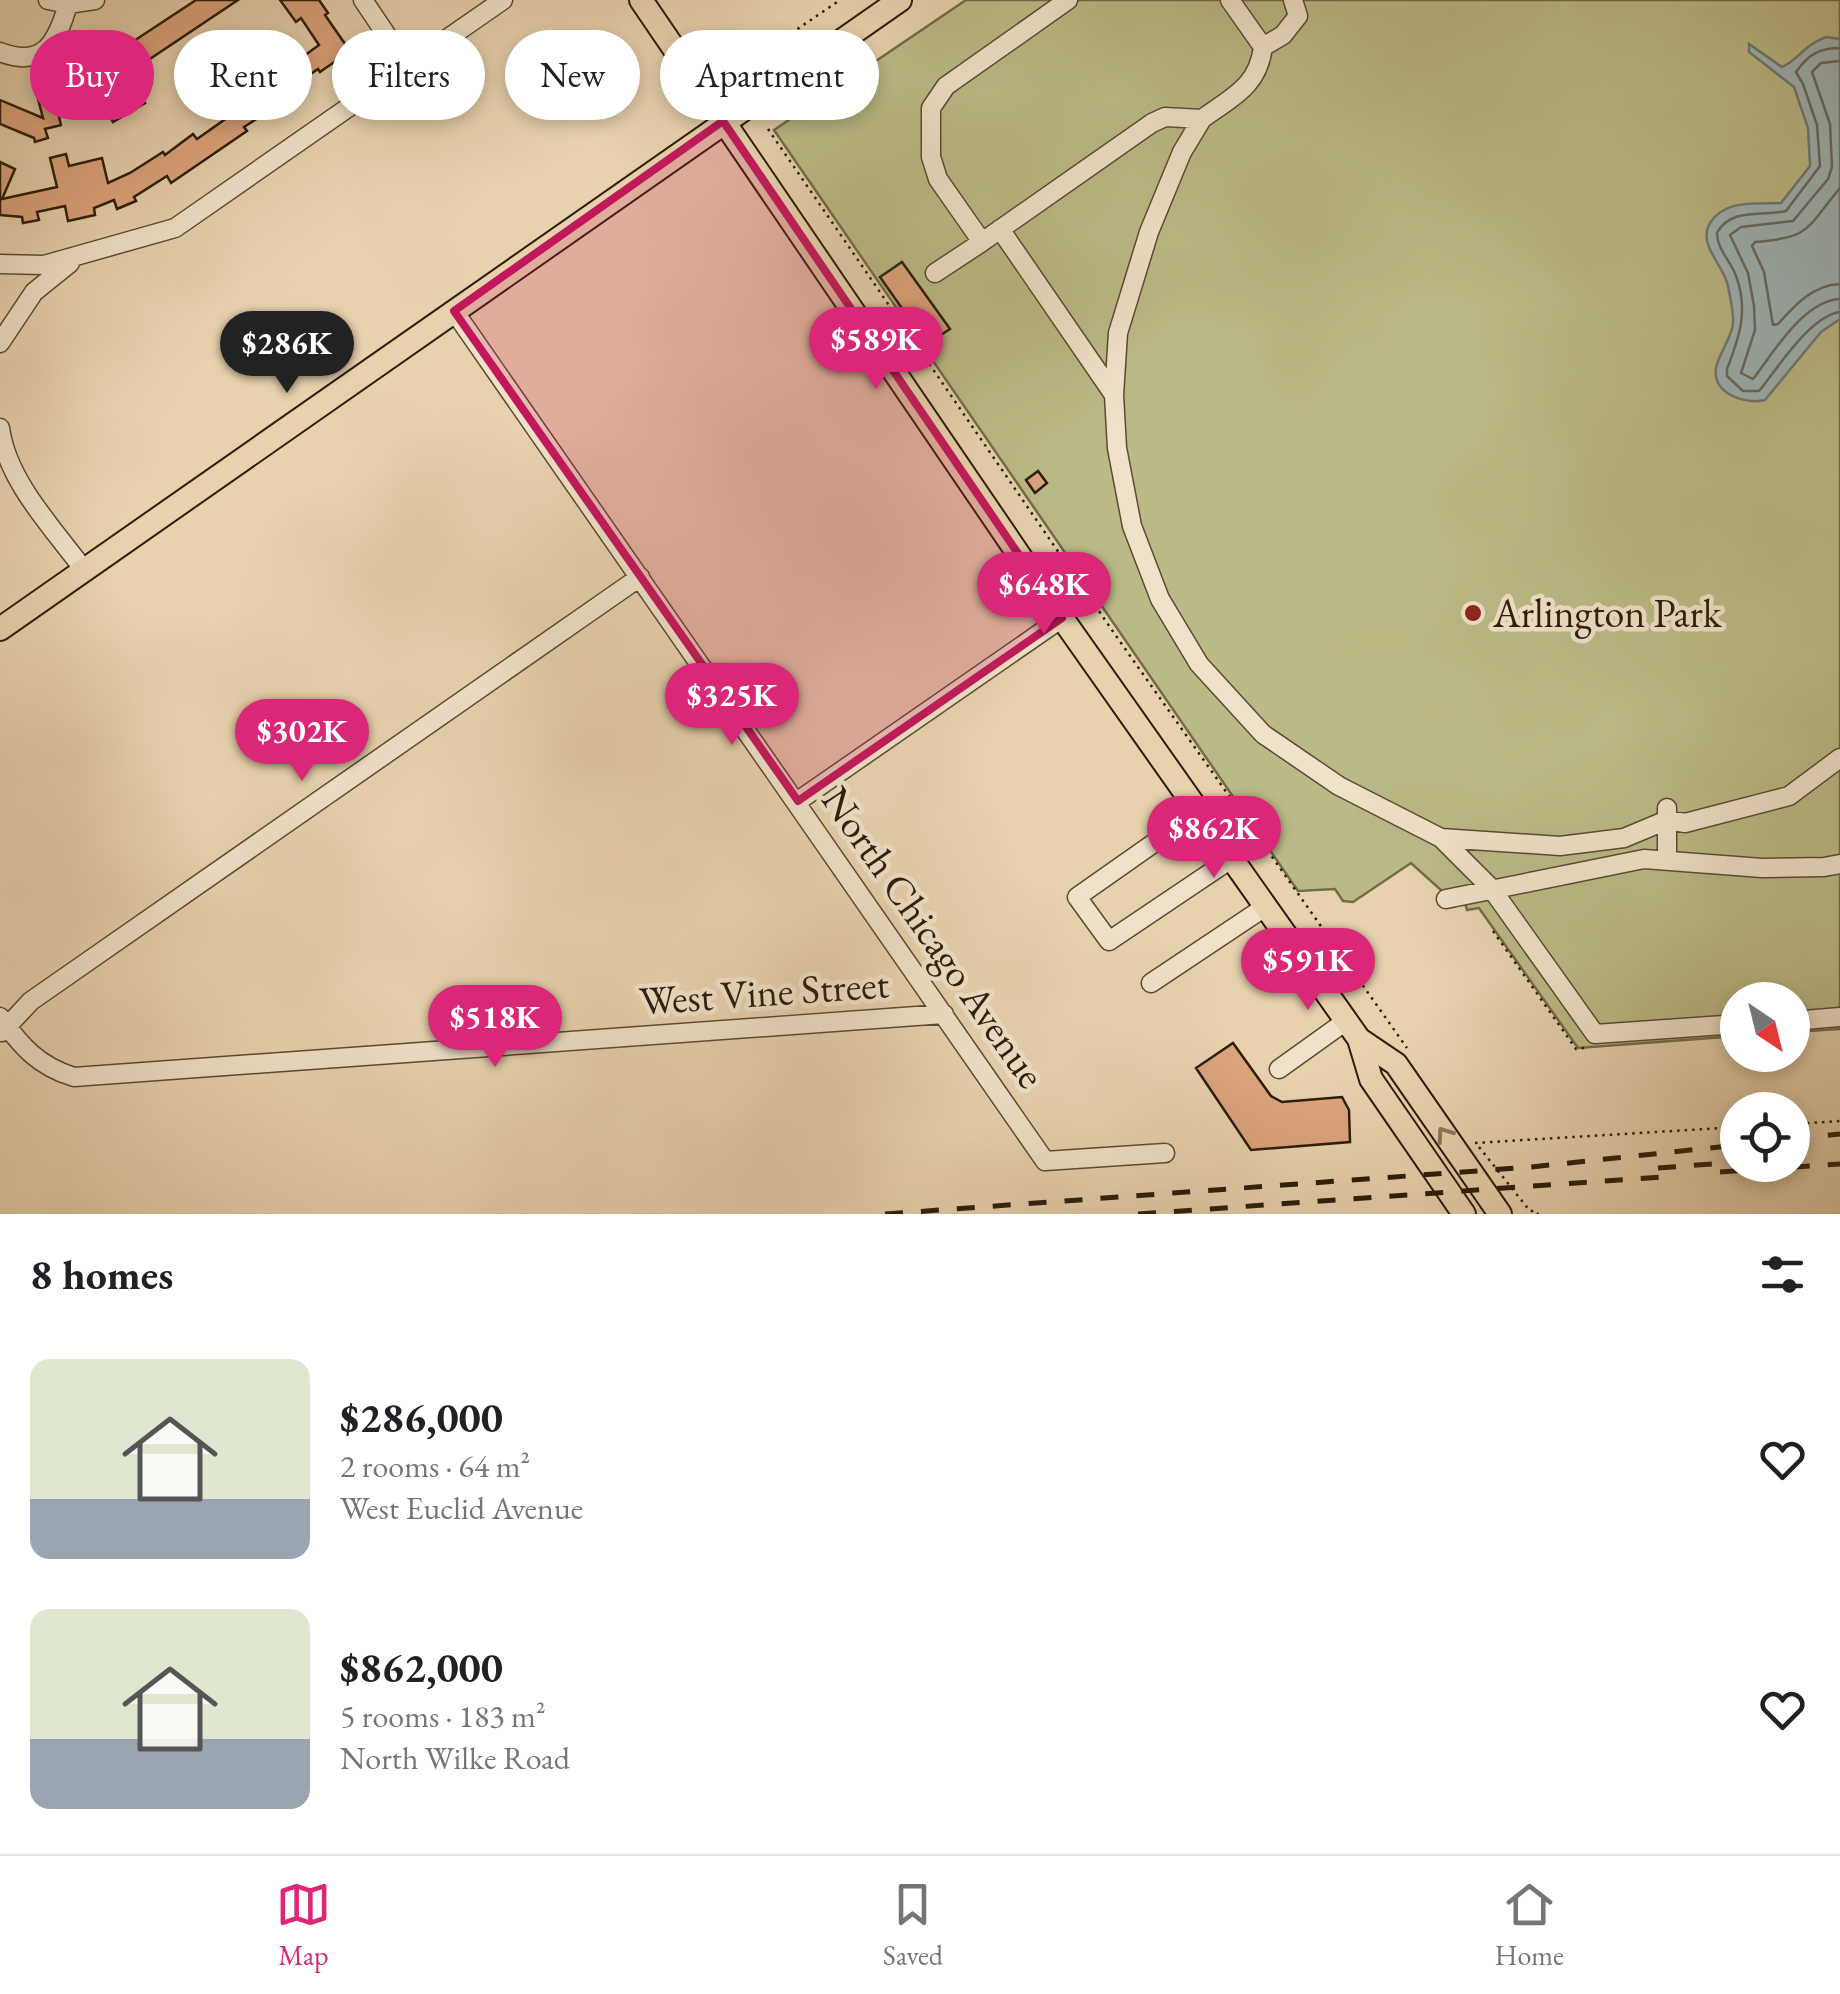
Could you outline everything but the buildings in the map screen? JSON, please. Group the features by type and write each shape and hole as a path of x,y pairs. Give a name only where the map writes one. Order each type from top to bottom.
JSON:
{"main road":[{"path":"640,0 1062,618 1353,1030 1371,1079 1464,1214"},
{"path":"0,629 900,0"},
{"path":"1353,1030 1396,1064 1500,1214"}],"street":[{"path":"48,0 68,4 94,0"},
{"path":"363,0 383,30"},
{"path":"460,30 503,0"},
{"path":"982,242 938,179 931,157 931,108 946,86 1068,0"},
{"path":"1230,0 1263,47 1261,63 1250,84 1202,119 1182,152 1149,232 1118,333 1114,395 1117,448 1132,526 1160,599 1199,664 1263,734 1339,786 1441,838 1491,888 1596,1034 1720,1025"},
{"path":"1263,47 1284,35 1298,16 1293,0"},
{"path":"0,52 14,58 32,58 50,46 68,4"},
{"path":"936,273 1152,123 1165,117 1202,119"},
{"path":"0,264 44,264 83,256 175,228 332,120"},
{"path":"1000,229 1114,395"},
{"path":"0,343 34,292 59,269 83,256"},
{"name":"North Chicago Avenue","path":"454,311 1046,1160 1165,1153"},
{"path":"0,428 2,446 16,476 84,570"},
{"path":"2,1026 640,577"},
{"path":"798,801 1062,618"},
{"path":"1667,814 1685,823 1788,796 1840,758"},
{"path":"1198,812 1077,897 1109,941 1231,858"},
{"path":"1441,838 1560,846 1624,838 1667,814"},
{"path":"1666,860 1667,814"},
{"path":"1446,899 1644,859 1762,868 1840,864"},
{"path":"1151,984 1265,907"},
{"name":"West Vine Street","path":"2,1026 27,1053 52,1070 74,1077 944,1014"},
{"path":"1810,1020 1840,1017"},
{"path":"1279,1070 1353,1030"}],"path":[{"path":"796,30 840,0"},
{"path":"768,129 1125,649 1339,952"},
{"path":"1810,1123 1840,1121"},
{"path":"1538,1214 1530,1210 1475,1143 1720,1128"}],"highlighted area":[{"path":"723,121 1062,618 798,801 454,311"}],"shaded area":[{"name":"Arlington Park","path":"966,0 1840,0 1840,1029 1810,1031 1810,982 1720,982 1720,1037 1578,1048 1479,908 1467,910 1461,889 1443,892 1411,863 1353,902 1343,901 1335,889 1298,891 774,130 789,120 879,120 879,59"}],"water":[{"path":"1826,37 1840,39 1840,319 1821,332 1765,400 1740,399 1725,391 1716,377 1732,330 1733,315 1726,278 1709,247 1707,231 1716,215 1732,206 1781,203 1810,166 1808,128 1794,87 1749,52 1749,44 1782,67"}],"railway":[{"path":"1810,1137 1840,1134"},
{"path":"885,1214 1531,1167 1720,1147"},
{"path":"1658,1168 1720,1163"},
{"path":"1810,1166 1840,1164"},
{"path":"1138,1214 1675,1176"}],"place":[{"name":"Arlington Park","path":"1473,613"}]}
